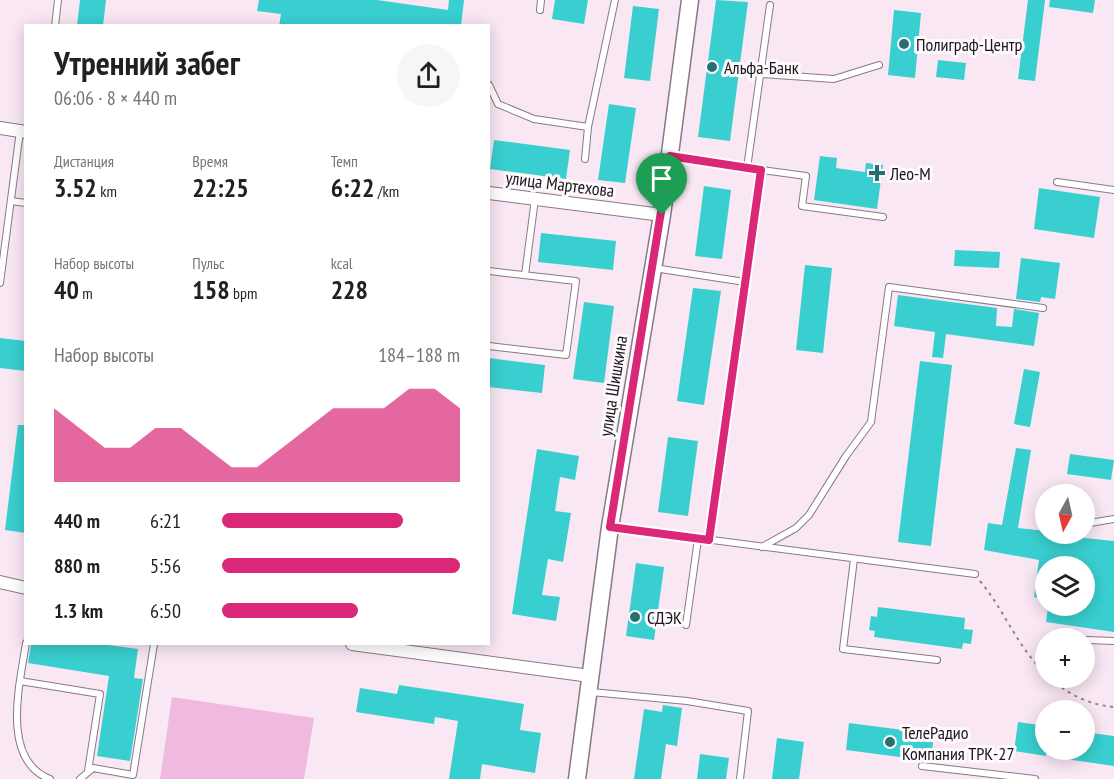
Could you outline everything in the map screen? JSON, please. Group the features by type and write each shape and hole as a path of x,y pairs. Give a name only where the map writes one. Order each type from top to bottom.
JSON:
{"main road":[{"name":"улица Шишкина","path":"577,779 610,527 662,215 690,0"}],"street":[{"path":"0,128 23,131"},
{"name":"улица Мартехова","path":"490,193 662,215"},
{"path":"0,582 24,588"},
{"path":"358,645 589,684"}],"lane":[{"path":"55,24 58,0"},
{"path":"540,10 542,0"},
{"path":"585,159 588,127 615,0"},
{"path":"747,168 770,5"},
{"path":"761,74 834,80 879,65"},
{"path":"490,87 498,104 534,119 588,127"},
{"path":"0,283 23,131"},
{"path":"670,156 806,176 802,206 883,217"},
{"path":"709,540 761,170"},
{"path":"1057,182 1114,190"},
{"path":"525,275 535,199"},
{"path":"11,201 24,203"},
{"path":"653,268 745,282"},
{"path":"490,271 576,281 566,356 490,346"},
{"path":"762,547 796,528 809,515 846,456 871,422 889,287 1043,308"},
{"path":"1095,522 1114,519"},
{"path":"610,527 975,574"},
{"path":"686,625 698,539"},
{"path":"854,559 843,648 937,660"},
{"path":"1095,640 1114,641"},
{"path":"26,645 16,727 27,762 41,776 50,779"},
{"path":"80,779 93,768 133,776 154,645"},
{"path":"20,681 100,694 88,772"},
{"path":"589,684 748,711 740,779"},
{"path":"922,766 1035,779"}],"path":[{"path":"975,574 993,596 1035,664"},
{"path":"1061,688 1099,705 1114,707"}],"shaded area":[{"path":"172,697 314,718 304,779 160,779"}],"building":[{"path":"80,0 106,0 103,24 77,24"},
{"path":"259,0 377,0 448,10 449,0 464,0 461,24 279,24 281,14 257,11"},
{"path":"555,0 588,0 584,24 552,19"},
{"path":"716,0 748,2 730,141 698,137"},
{"path":"1028,0 1045,0 1035,81 1018,79"},
{"path":"1050,0 1095,0 1093,13 1049,7"},
{"path":"633,6 659,9 650,81 624,78"},
{"name":"Полиграф-Центр","path":"894,10 921,13 915,78 888,75"},
{"path":"938,60 966,63 964,80 936,77"},
{"path":"609,104 636,108 625,183 598,180"},
{"path":"494,140 570,150 566,179 490,169"},
{"path":"820,156 837,158 836,168 865,172 866,163 883,165 877,209 814,200"},
{"path":"704,186 731,190 722,259 695,256"},
{"path":"1039,188 1100,197 1094,238 1034,229"},
{"path":"541,233 616,241 613,270 538,262"},
{"path":"955,250 1000,252 999,268 954,266"},
{"path":"1021,258 1060,263 1055,299 1041,297 1040,302 1016,299"},
{"path":"805,265 832,268 823,353 796,350"},
{"path":"693,288 721,291 704,405 677,401"},
{"path":"898,295 997,308 996,326 1012,327 1014,309 1039,313 1034,346 946,334 943,358 932,357 935,332 894,326"},
{"path":"584,302 614,306 604,383 573,379"},
{"path":"0,338 24,341 24,371 0,368"},
{"path":"490,358 545,365 542,393 490,387"},
{"path":"920,361 952,365 931,546 898,542"},
{"path":"1024,369 1040,372 1030,427 1014,424"},
{"path":"18,425 24,425 24,533 5,530"},
{"path":"668,437 698,441 688,516 658,512"},
{"path":"1016,448 1031,450 1018,528 1035,530 1035,544 1095,544 1095,539 1114,541 1114,632 1046,622 1047,616 1095,616 1095,556 1035,556 1035,559 984,550 988,523 1002,525"},
{"path":"537,449 579,456 575,480 560,477 555,511 571,513 563,562 548,559 542,595 560,597 556,621 512,614"},
{"path":"1070,454 1114,460 1111,480 1067,474"},
{"path":"636,563 664,567 654,640 626,636"},
{"path":"878,607 965,618 964,629 973,630 971,644 963,643 962,649 874,637 875,631 869,630 871,616 877,617"},
{"path":"31,645 108,645 138,649 134,678 143,679 130,761 97,756 109,676 28,663"},
{"path":"399,685 524,704 520,730 541,733 535,773 482,764 480,779 449,779 458,721 435,717 434,724 356,712 360,688 397,694"},
{"path":"663,705 682,708 677,746 666,744 661,779 634,779 644,709 662,712"},
{"path":"1018,722 1035,724 1035,754 1014,751"},
{"name":"ТелеРадио Компания ТРК-27","path":"849,723 934,734 931,761 846,750"},
{"path":"1095,733 1114,736 1114,766 1073,760 1095,760"},
{"path":"777,738 804,742 799,779 772,779"},
{"path":"700,754 729,758 726,779 697,779"}],"place":[{"name":"Полиграф-Центр","path":"904,44"},
{"name":"Альфа-Банк","path":"712,67"},
{"name":"Лео-М","path":"877,173"},
{"name":"СДЭК","path":"635,617"},
{"name":"ТелеРадио Компания ТРК-27","path":"890,742"}],"route":[{"path":"670,156 761,170 709,540 610,527 662,215 670,156"}]}
